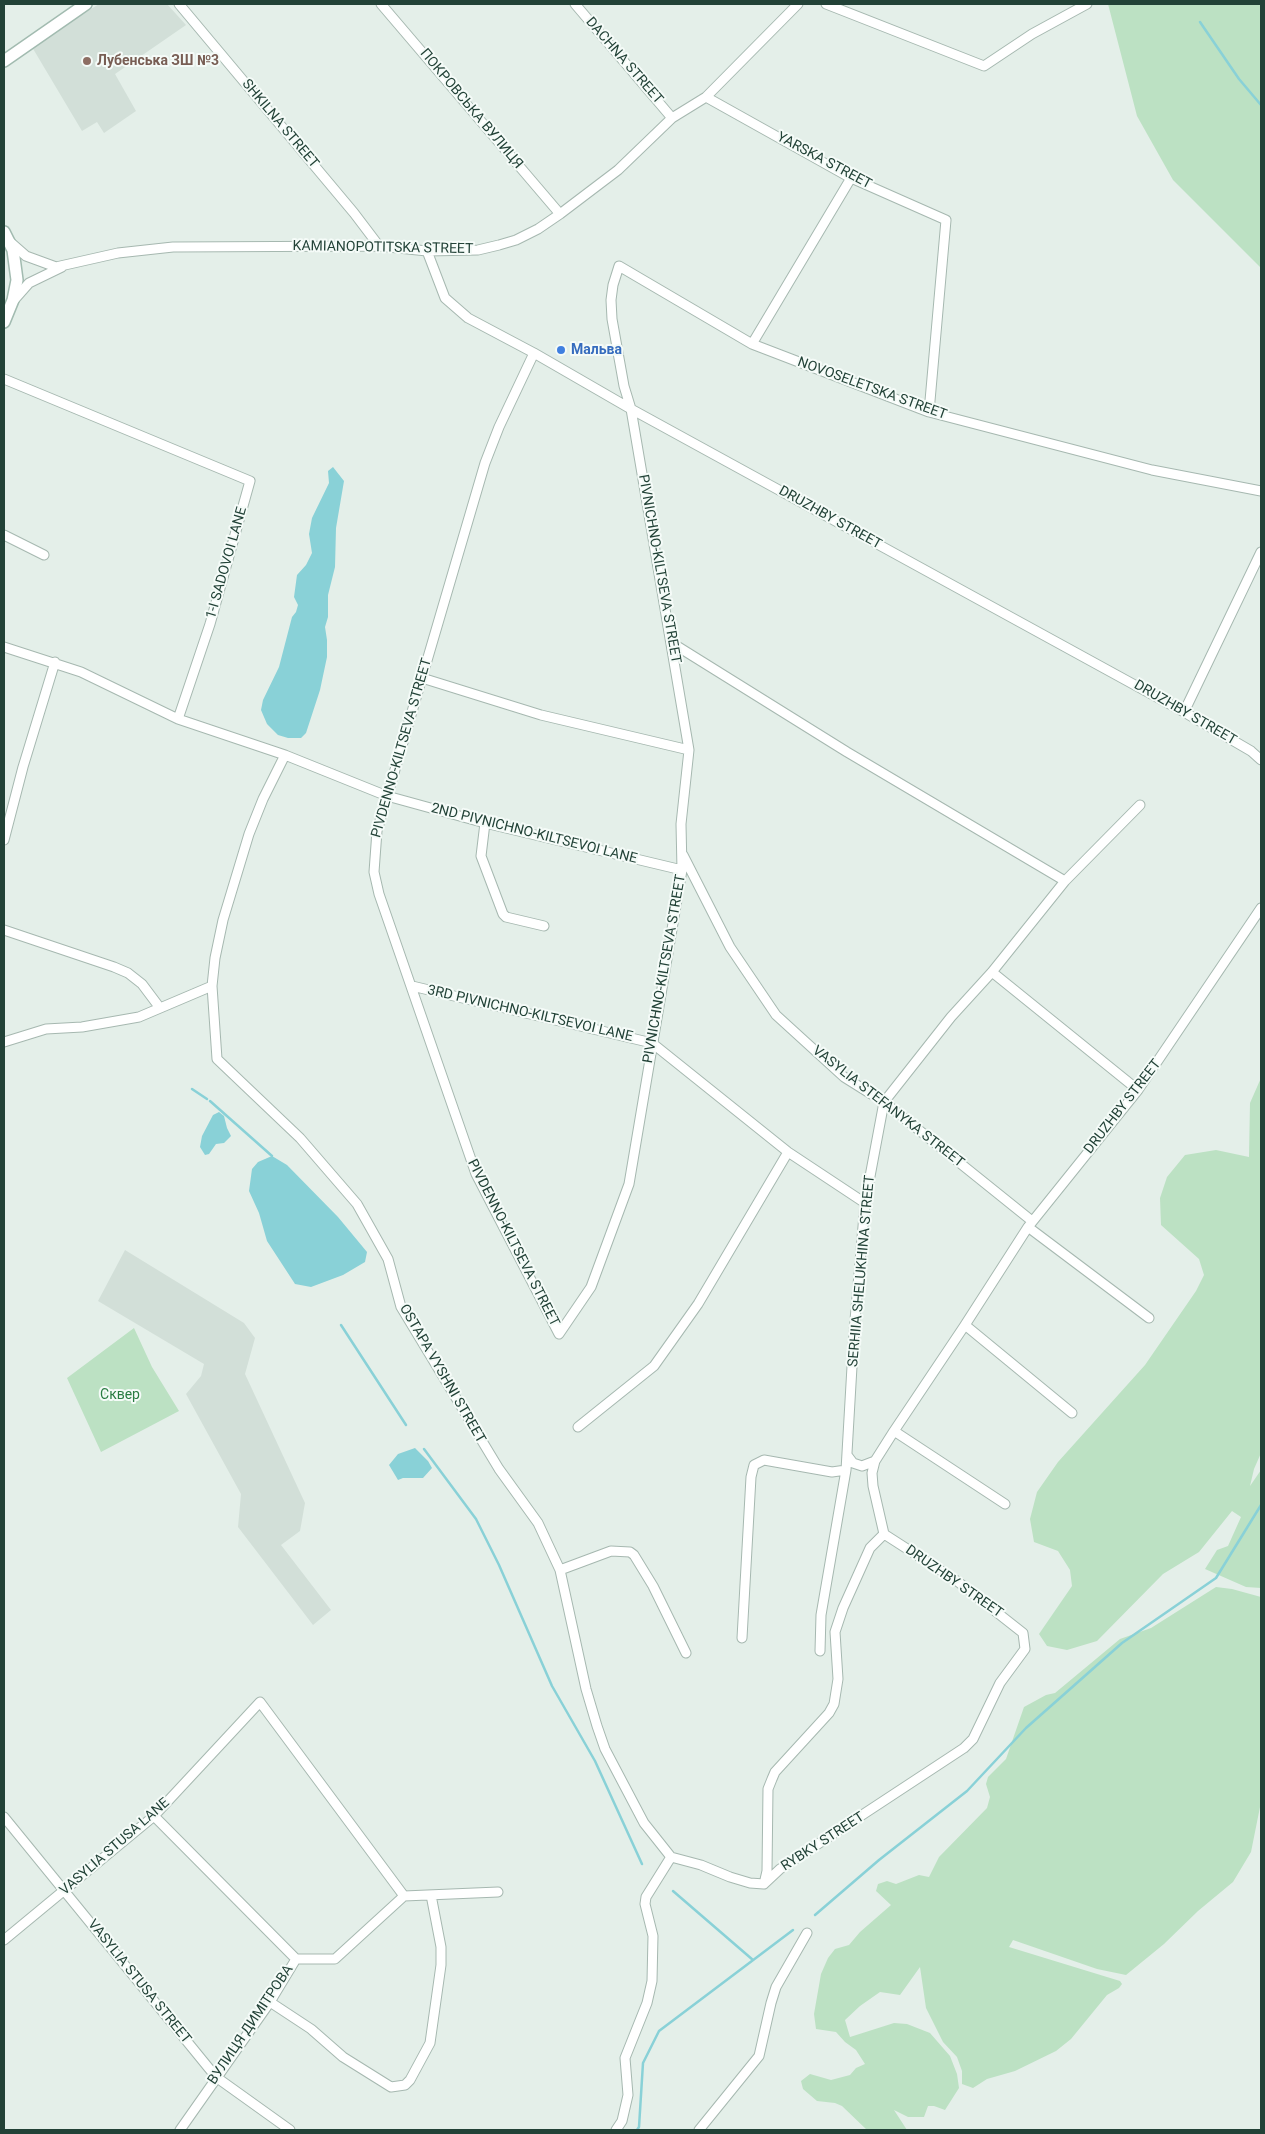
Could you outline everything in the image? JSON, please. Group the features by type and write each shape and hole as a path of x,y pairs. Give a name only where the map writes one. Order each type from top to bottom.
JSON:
{"main road":[{"path":"4,61 86,4"},
{"path":"4,322 13,300 17,270 6,236"}],"street":[{"name":"SHKILNA STREET","path":"179,4 379,246"},
{"name":"ПОКРОВСЬКА ВУЛИЦЯ","path":"381,4 560,214"},
{"name":"DACHNA STREET","path":"575,4 672,118"},
{"name":"KAMIANOPOTITSKA STREET","path":"6,236 26,256 46,265 63,266 118,253 173,248 379,246 427,251 478,250 499,245 516,240 560,214 618,170 672,118 706,97 788,7 798,4"},
{"path":"826,4 984,66 1032,34 1087,4"},
{"name":"YARSKA STREET","path":"706,97 851,178 946,220 929,412"},
{"path":"752,344 851,178"},
{"name":"DRUZHBY STREET","path":"427,251 440,288 452,305 468,318 1184,712 1251,751 1261,760"},
{"path":"13,300 29,284 63,266"},
{"name":"NOVOSELETSKA STREET","path":"619,266 752,344 929,412 1152,470 1261,491"},
{"name":"PIVNICHNO-KILTSEVA STREET","path":"559,1334 591,1287 629,1184 682,870 681,824 689,750 631,409 624,386 612,319 612,285 619,266"},
{"name":"PIVDENNO-KILTSEVA STREET","path":"534,353 499,427 485,463 377,831 374,872 379,894 476,1174 559,1334"},
{"name":"1-I SADOVOI LANE","path":"4,379 250,482 210,624 178,719"},
{"path":"4,536 44,555"},
{"path":"1184,712 1261,552"},
{"path":"672,643 847,752 1065,882"},
{"path":"4,647 55,662 98,679 178,719"},
{"path":"4,840 22,767 55,662"},
{"path":"422,678 540,715 689,750"},
{"name":"2ND PIVNICHNO-KILTSEVOI LANE","path":"178,719 285,755 387,796 485,823 682,870"},
{"name":"OSTAPA VYSHNI STREET","path":"285,755 263,799 234,880 223,920 215,958 212,986 218,1059 300,1138 357,1204 388,1259 401,1307 499,1469 538,1523 560,1570 586,1689 605,1750 644,1823 671,1857"},
{"name":"SERHIIA SHELUKHINA STREET","path":"820,1651 821,1615 846,1470 854,1332 865,1202 884,1102 951,1017 992,972 1065,882 1140,805"},
{"path":"485,823 481,856 503,914 506,917 544,926"},
{"name":"VASYLIA STEFANYKA STREET","path":"682,852 730,947 776,1015 844,1077 884,1102 1030,1224"},
{"name":"DRUZHBY STREET","path":"1023,1633 957,1582 884,1534 872,1480 875,1461 1030,1224 1138,1090 1261,908"},
{"path":"4,930 128,973 142,984 160,1008"},
{"path":"992,972 1138,1090"},
{"path":"4,1042 46,1029 82,1028 139,1017 212,986"},
{"name":"3RD PIVNICHNO-KILTSEVOI LANE","path":"412,986 652,1043 788,1152 865,1202"},
{"path":"578,1427 654,1366 698,1304 788,1152"},
{"path":"1030,1224 1148,1318"},
{"path":"965,1326 1072,1413"},
{"path":"894,1431 1005,1504"},
{"path":"847,1455 853,1463 862,1466 875,1461"},
{"path":"742,1638 751,1478 754,1465 764,1460 832,1472 846,1470"},
{"name":"RYBKY STREET","path":"764,1884 767,1871 768,1789 775,1772 829,1713 834,1704 838,1679 835,1632 843,1608 870,1548 884,1534"},
{"path":"560,1570 611,1551 620,1551 634,1555 653,1586 686,1653"},
{"name":"RYBKY STREET","path":"764,1884 780,1869 964,1748 973,1739 1000,1683 1024,1649 1023,1633"},
{"name":"VASYLIA STUSA LANE","path":"4,1940 154,1816 260,1702 404,1896"},
{"path":"154,1816 296,1959"},
{"name":"VASYLIA STUSA STREET","path":"4,1817 216,2077 290,2130"},
{"path":"616,2130 624,2115 628,2094 625,2058 647,2003 652,1981 653,1936 645,1904 646,1897 671,1857 701,1865 750,1883 764,1884"},
{"path":"404,1896 498,1892"},
{"path":"270,2002 311,2029 343,2057 391,2087 404,2085 410,2080 430,2043 441,1947 431,1895"},
{"name":"ВУЛИЦЯ ДИМІТРОВА","path":"180,2130 270,2002 296,1959 335,1959 404,1896"},
{"path":"699,2130 717,2105 759,2056 776,1987 807,1934"}],"shaded area":[{"name":"Лубенська ЗШ №3","path":"99,4 167,4 186,25 115,74 136,111 104,133 97,122 82,131 32,47"},
{"path":"125,1250 244,1323 255,1338 245,1374 305,1503 300,1531 281,1545 331,1610 313,1625 238,1527 241,1494 186,1394 201,1376 204,1364 98,1301"}],"green space":[{"path":"1108,4 1261,4 1261,268 1173,180 1137,116"},
{"path":"1261,1078 1261,1453 1254,1469 1250,1486 1261,1470 1261,1588 1246,1587 1205,1569 1217,1550 1228,1546 1241,1517 1232,1511 1199,1552 1163,1574 1097,1641 1067,1650 1047,1646 1039,1634 1072,1586 1070,1570 1058,1551 1034,1542 1030,1519 1037,1492 1058,1462 1145,1365 1196,1291 1204,1275 1199,1259 1161,1225 1160,1198 1167,1177 1185,1155 1216,1150 1249,1157 1250,1103"},
{"name":"Сквер","path":"134,1328 152,1367 179,1411 101,1452 67,1378"},
{"path":"1216,1587 1232,1589 1261,1597 1261,1802 1251,1852 1233,1882 1198,1911 1164,1944 1126,1975 1097,1969 1013,1940 1009,1947 1120,1981 1122,1984 1107,1995 1071,2039 1056,2051 1015,2071 987,2079 973,2088 962,2084 962,2071 957,2057 943,2042 926,2008 920,1967 900,1995 880,1992 860,2006 845,2020 850,2037 894,2023 907,2024 930,2033 950,2056 957,2074 959,2088 945,2110 928,2106 924,2117 908,2117 894,2110 907,2130 867,2130 842,2106 835,2103 817,2101 803,2089 801,2081 810,2074 831,2080 850,2075 856,2068 865,2064 856,2050 836,2032 816,2029 814,2014 821,1974 828,1958 835,1949 849,1945 860,1932 891,1905 876,1891 878,1884 887,1881 896,1884 919,1875 929,1877 939,1857 987,1808 990,1797 986,1784 988,1777 1006,1759 1024,1707 1046,1695 1055,1693 1120,1639 1151,1628"}],"water":[{"path":"333,467 344,481 336,528 335,567 328,595 328,617 325,627 327,657 320,690 306,733 301,738 288,738 278,735 267,724 261,710 263,700 279,667 292,617 296,612 298,605 294,597 297,575 306,565 312,553 309,534 312,518 329,483 328,471"},
{"path":"219,1112 224,1116 231,1136 224,1143 216,1144 209,1154 205,1155 200,1147 202,1136 213,1115"},
{"path":"272,1156 287,1165 338,1217 367,1252 365,1262 343,1275 311,1287 295,1284 267,1241 259,1213 249,1191 252,1169 258,1162"},
{"path":"415,1448 432,1468 423,1478 403,1478 398,1480 389,1465 398,1454"}],"waterway":[{"path":"1200,22 1239,79 1261,105"},
{"path":"192,1089 207,1099"},
{"path":"210,1101 272,1156"},
{"path":"341,1325 406,1425"},
{"path":"424,1449 476,1519 499,1565 552,1686 595,1761 642,1864"},
{"path":"815,1915 879,1860 967,1791 1026,1728 1122,1643 1216,1578 1261,1505"},
{"path":"673,1891 753,1960"},
{"path":"637,2130 639,2127 643,2063 659,2031 793,1930"}],"place":[{"name":"Лубенська ЗШ №3","path":"87,61"},
{"name":"Мальва","path":"561,350"}]}
